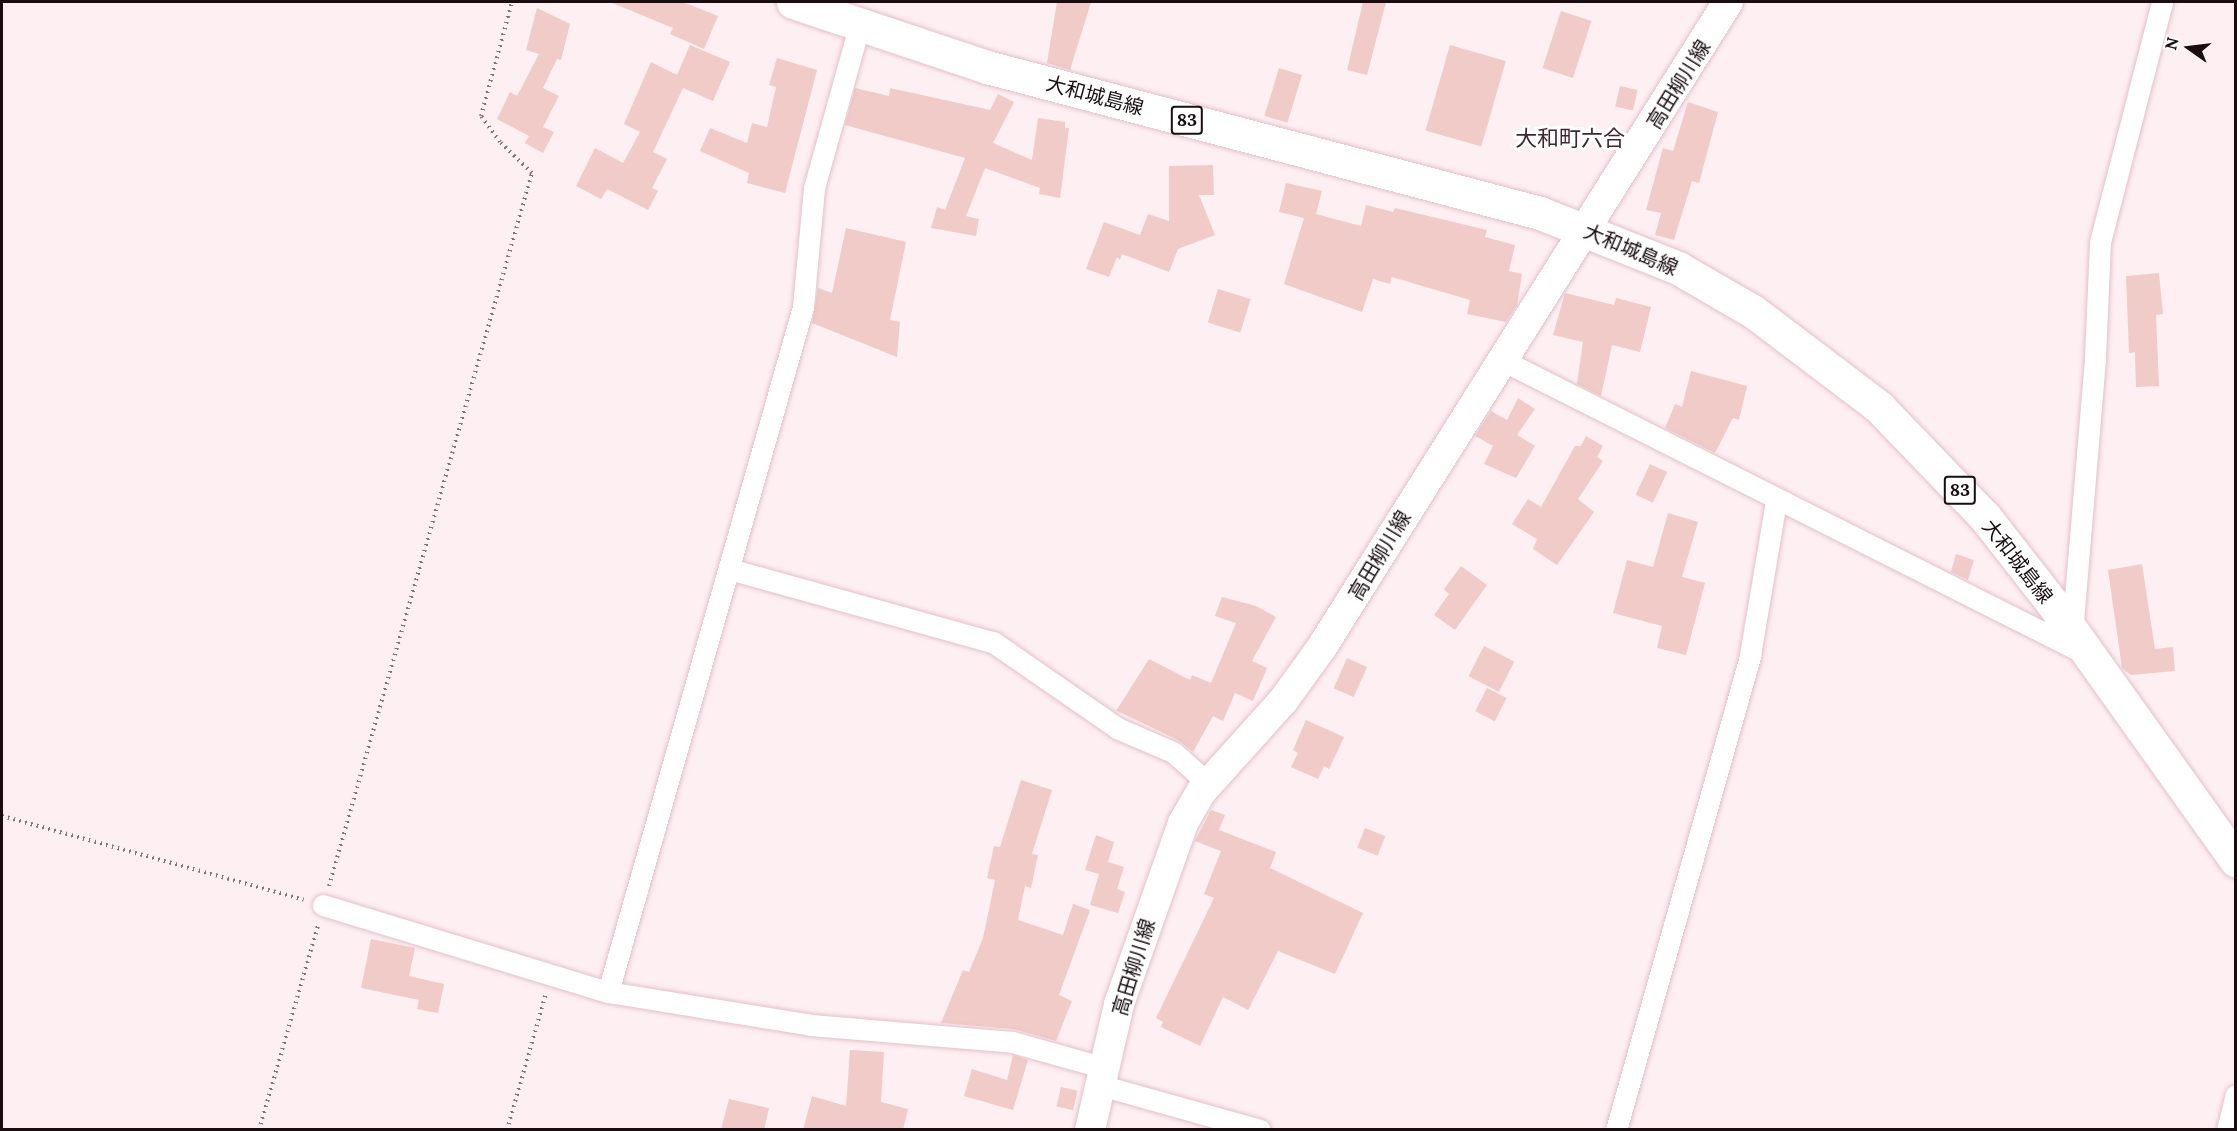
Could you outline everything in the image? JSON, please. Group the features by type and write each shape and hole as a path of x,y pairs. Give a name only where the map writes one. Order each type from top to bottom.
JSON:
{"main road":[{"name":"大和城島線","path":"793,2 859,27 987,67 1529,210 1584,228 1678,268 1754,312 1879,407 1984,517 2080,644 2235,861"},
{"name":"高田柳川線","path":"1090,1130 1119,1004 1167,859 1183,822 1209,784 1283,701 1322,647 1728,2"}],"street":[{"path":"1502,360 1776,501 2080,644 2100,242 2162,2"},
{"path":"608,993 803,307 814,188 859,27"},
{"path":"1616,1130 1750,655 1776,501"},
{"path":"729,569 993,642 1117,728 1173,752 1209,784"},
{"path":"323,905 550,977 608,993 811,1024 1012,1042 1102,1077 1260,1130"},
{"path":"2227,1130 2235,1095"}],"path":[{"path":"260,1130 532,173 500,142 481,116 512,2"},
{"path":"2,816 323,905"},
{"path":"507,1130 550,977"}],"building":[{"path":"610,2 683,2 718,16 704,49 670,34 673,28"},
{"path":"1057,2 1091,2 1070,70 1047,63"},
{"path":"1363,2 1386,2 1367,75 1347,70"},
{"path":"537,8 570,24 561,60 557,59 543,88 559,96 543,127 554,132 543,153 525,143 529,136 497,119 510,92 517,96 539,54 526,50"},
{"path":"1561,11 1591,21 1573,78 1542,68"},
{"path":"690,45 730,62 713,101 683,88 653,152 667,159 652,188 658,191 648,210 607,189 601,199 576,186 595,148 623,163 640,132 624,124 651,62 677,75"},
{"path":"1450,45 1506,61 1481,147 1425,131"},
{"path":"777,58 817,70 785,193 747,183 749,173 700,151 710,128 747,143 752,123 767,127 776,87 769,85"},
{"path":"1279,68 1302,75 1287,123 1264,116"},
{"path":"1620,86 1638,90 1633,111 1615,106"},
{"path":"855,88 889,96 890,88 990,110 998,94 1014,102 993,143 1032,160 1038,118 1065,122 1065,128 1069,128 1060,198 1039,194 1040,188 985,168 966,216 979,219 976,236 931,228 937,207 945,210 965,158 845,125"},
{"path":"1688,102 1718,112 1699,183 1692,181 1674,240 1655,235 1661,213 1646,210 1663,148 1673,151"},
{"path":"1213,165 1214,195 1199,195 1215,235 1178,249 1169,272 1122,254 1120,260 1117,257 1109,277 1086,269 1104,222 1140,235 1148,214 1169,221 1169,166"},
{"path":"1286,183 1322,191 1316,214 1361,226 1366,205 1393,212 1395,208 1487,230 1485,237 1515,245 1509,271 1522,274 1517,305 1506,322 1467,314 1470,300 1392,277 1390,284 1373,279 1362,312 1284,284 1304,218 1279,212"},
{"path":"846,228 906,242 890,320 900,322 897,357 812,323 818,288 832,293"},
{"path":"2159,273 2163,314 2156,315 2159,386 2136,387 2135,352 2129,353 2126,276"},
{"path":"1218,289 1251,299 1240,332 1208,322"},
{"path":"1565,293 1614,305 1616,298 1651,307 1640,352 1612,345 1601,396 1577,384 1583,342 1553,335"},
{"path":"1691,371 1747,386 1739,420 1733,418 1715,453 1665,428 1675,404 1682,407"},
{"path":"1518,398 1535,409 1517,435 1535,446 1516,478 1484,464 1493,446 1475,436 1491,411 1507,420"},
{"path":"1586,436 1603,446 1597,457 1603,461 1578,499 1594,512 1557,565 1533,549 1537,539 1512,524 1528,499 1541,507 1575,446 1581,446"},
{"path":"1650,464 1667,472 1653,503 1636,495"},
{"path":"1668,513 1698,522 1682,577 1705,583 1686,655 1657,648 1662,626 1613,613 1627,560 1653,567"},
{"path":"1956,554 1974,560 1968,580 1951,572"},
{"path":"2142,564 2155,649 2173,647 2175,671 2131,675 2122,668 2108,570"},
{"path":"1461,566 1487,585 1455,630 1434,615 1449,594 1444,589"},
{"path":"1222,597 1256,606 1276,617 1252,661 1267,668 1253,701 1235,693 1223,721 1213,716 1193,752 1178,740 1116,711 1149,659 1190,680 1192,675 1211,683 1236,623 1215,616"},
{"path":"1484,646 1514,661 1499,692 1469,676"},
{"path":"1347,658 1367,667 1354,697 1334,688"},
{"path":"1487,688 1507,698 1495,721 1475,711"},
{"path":"1306,720 1344,737 1329,769 1324,766 1318,779 1291,767 1298,753 1293,750"},
{"path":"1021,780 1052,790 1032,854 1038,855 1031,888 1025,886 1018,920 1063,935 1073,904 1090,910 1059,995 1072,1001 1056,1041 1013,1029 941,1023 963,970 969,972 983,938 995,880 987,878 994,846 1000,847"},
{"path":"1211,810 1225,815 1219,830 1276,852 1270,868 1363,913 1335,974 1278,951 1248,1010 1223,997 1200,1046 1161,1027 1163,1022 1156,1018 1214,898 1204,894 1221,851 1195,841"},
{"path":"1365,828 1385,836 1378,856 1357,847"},
{"path":"1096,835 1114,842 1108,862 1124,867 1117,889 1125,892 1118,913 1090,905 1099,874 1085,870"},
{"path":"371,939 415,948 409,976 444,984 438,1013 417,1009 419,1000 361,988"},
{"path":"850,1050 884,1052 881,1102 908,1109 903,1130 803,1130 812,1096 846,1106"},
{"path":"1013,1055 1028,1060 1013,1110 964,1096 972,1069 1007,1080"},
{"path":"1061,1087 1078,1091 1073,1110 1057,1106"},
{"path":"729,1099 769,1108 764,1130 721,1130"}],"district":[{"name":"大和町六合","path":"1570,139"}]}
